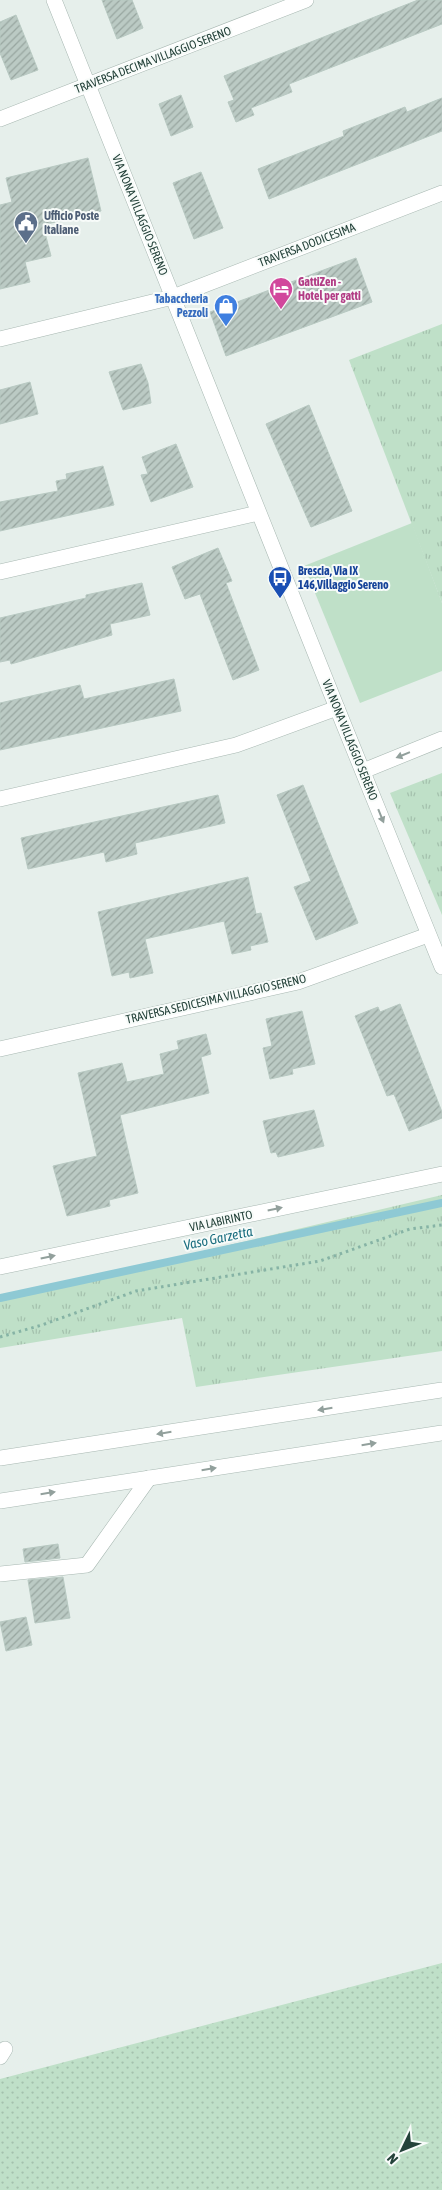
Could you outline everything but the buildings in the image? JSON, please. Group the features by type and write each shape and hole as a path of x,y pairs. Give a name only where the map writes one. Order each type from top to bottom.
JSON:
{"street":[{"name":"VIA NONA VILLAGGIO SERENO","path":"54,0 336,708 442,967"},
{"name":"TRAVERSA DECIMA VILLAGGIO SERENO","path":"0,120 306,0"},
{"name":"TRAVERSA DODICESIMA","path":"0,339 173,297 442,194"},
{"path":"0,572 258,513"},
{"path":"0,800 236,745 336,708"},
{"path":"363,771 442,739"},
{"name":"TRAVERSA SEDICESIMA VILLAGGIO SERENO","path":"0,1049 298,982 428,935"},
{"name":"VIA LABIRINTO","path":"0,1267 442,1174"},
{"path":"0,1458 442,1390"},
{"path":"0,1501 442,1433"},
{"path":"0,1574 87,1565 149,1478"}],"path":[{"path":"0,1337 42,1325 136,1291 320,1261 410,1229 442,1225"}],"green space":[{"path":"442,324 442,603 349,360"},
{"path":"412,523 442,603 442,671 360,703 304,566"},
{"path":"442,773 442,915 390,793"},
{"path":"442,1195 442,1351 196,1387 182,1318 0,1348 0,1299"},
{"path":"442,1963 442,2190 0,2190 0,2079"}],"waterway":[{"name":"Vaso Garzetta","path":"0,1298 442,1203"}],"place":[{"name":"Ufficio Poste Italiane","path":"26,244"},
{"name":"GattiZen - Hotel per gatti","path":"281,310"},
{"name":"Tabaccheria Pezzoli","path":"226,327"},
{"name":"Brescia, Via IX 146,Villaggio Sereno","path":"280,599"}]}
